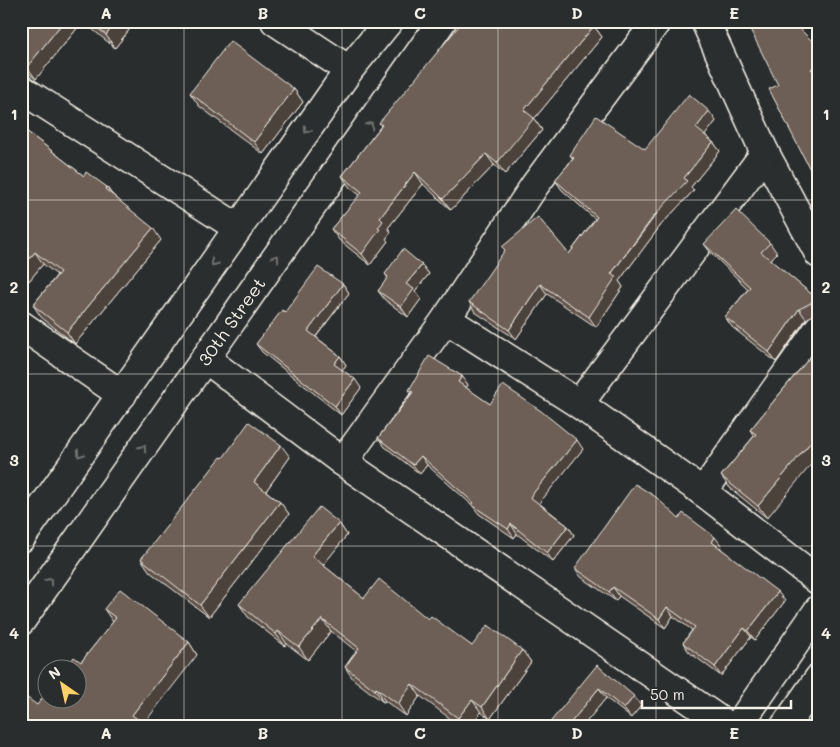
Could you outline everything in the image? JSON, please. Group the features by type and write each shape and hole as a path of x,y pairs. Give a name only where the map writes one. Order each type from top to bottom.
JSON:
{"street":[{"path":"275,21 349,70"},
{"path":"21,538 349,70 389,21"},
{"name":"30th Street","path":"21,621 442,21"},
{"path":"343,462 446,319 535,185 657,21"},
{"path":"705,21 765,153 819,254"},
{"path":"21,89 238,228"},
{"path":"579,404 765,153"},
{"path":"446,319 579,404 703,492 819,581"},
{"path":"21,325 122,395"},
{"path":"703,492 819,328"},
{"path":"206,359 343,462 728,726"},
{"path":"738,726 819,609"},
{"path":"785,726 819,678"}],"building":[{"path":"21,21 64,21 27,67 21,62"},
{"path":"89,21 117,21 106,35"},
{"path":"463,21 588,21 594,26 524,110 534,118 497,163 486,154 443,199 415,172 380,218 383,221 378,228 380,229 362,254 331,229 362,192 342,176 382,125 379,123"},
{"path":"746,21 792,21 819,48 819,61 811,69 819,77 819,187 769,89 778,85"},
{"path":"230,41 294,89 254,142 190,93"},
{"path":"689,94 709,111 696,128 713,142 684,178 687,181 654,216 611,274 616,277 589,317 540,284 509,330 469,302 505,250 502,247 538,217 569,254 597,217 555,180 574,158 570,155 596,116 645,149"},
{"path":"21,127 84,176 86,172 107,187 105,189 153,228 67,332 33,305 60,272 35,252 21,269"},
{"path":"736,210 770,243 761,252 815,297 811,303 799,309 769,352 725,317 750,287 704,244"},
{"path":"403,249 422,265 406,284 414,289 401,307 378,291 388,277 385,274"},
{"path":"318,267 343,284 308,331 340,356 334,364 355,379 335,406 256,344 282,310 285,312"},
{"path":"819,346 819,432 758,506 721,476 756,434 750,430"},
{"path":"429,356 462,376 458,382 490,404 503,385 541,411 577,440 530,497 568,526 547,553 511,524 508,529 472,505 474,503 421,456 413,465 378,438 413,392 409,390"},
{"path":"249,422 281,445 254,482 280,502 200,605 141,559 221,457 223,458"},
{"path":"635,484 656,497 679,519 683,513 715,537 712,542 778,592 748,631 744,628 715,667 683,643 695,627 667,607 659,619 613,587 609,592 575,568"},
{"path":"319,507 339,523 312,556 364,598 379,579 428,619 431,616 472,646 488,625 522,650 482,707 472,700 458,718 412,684 398,704 376,688 375,690 345,667 359,648 322,619 299,647 278,631 276,634 239,604"},
{"path":"120,589 189,642 132,715 147,726 21,726 22,694 37,705 38,704 38,710 88,710 88,660 83,660 116,618 104,609"},
{"path":"597,665 634,696 624,709 599,688 568,726 547,726"},
{"path":"819,693 819,704 813,699"}]}
